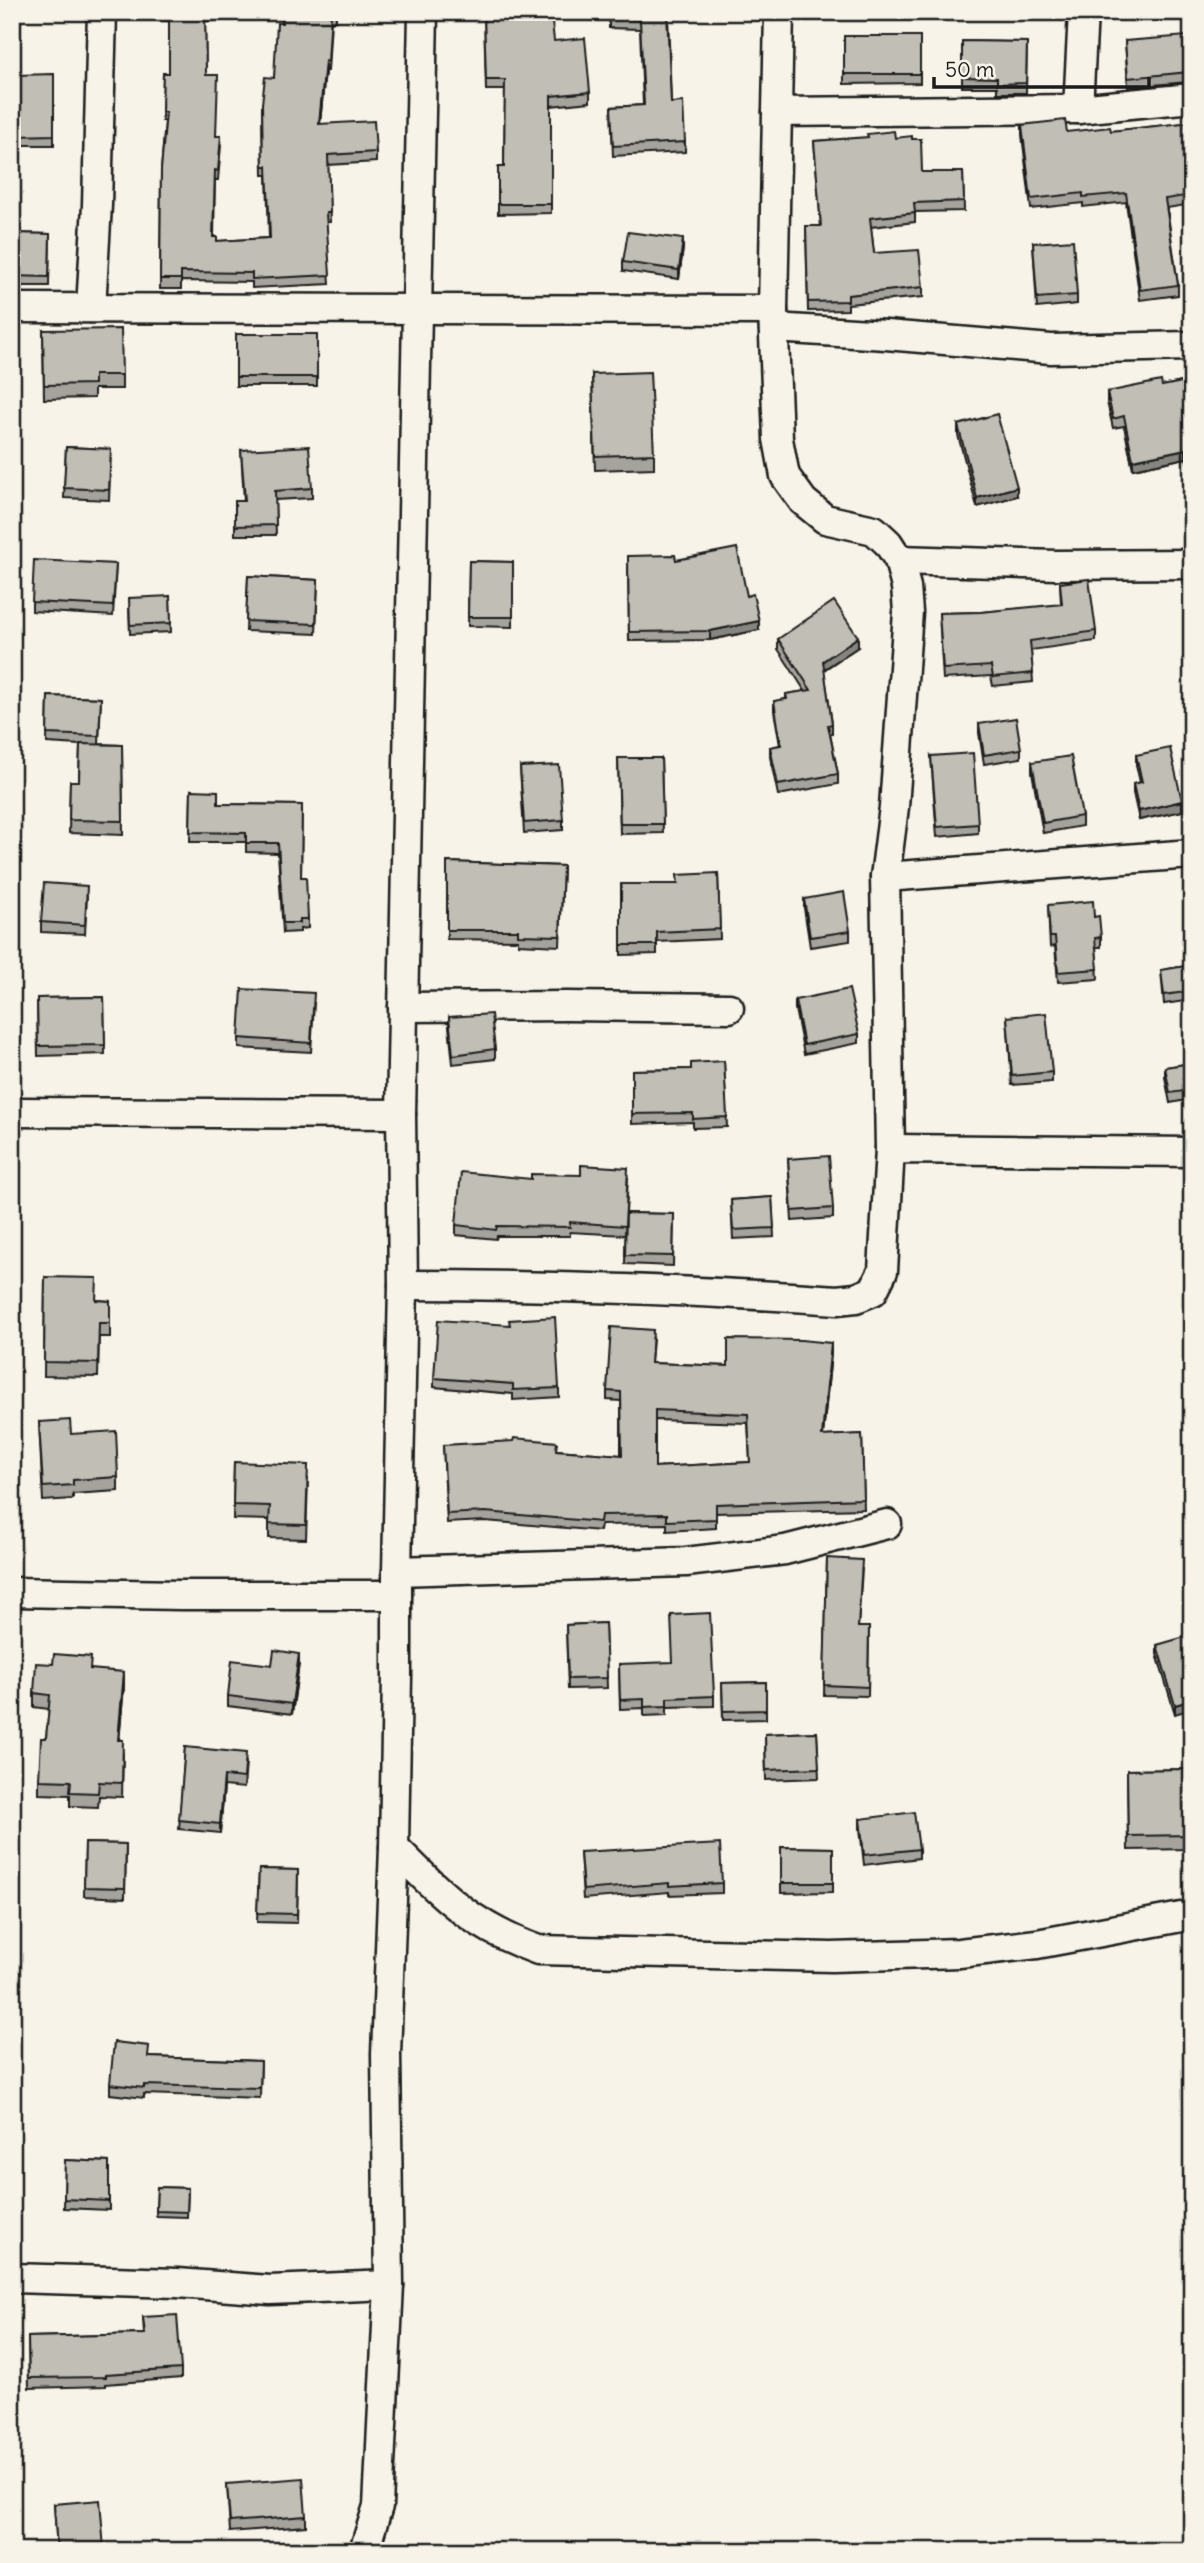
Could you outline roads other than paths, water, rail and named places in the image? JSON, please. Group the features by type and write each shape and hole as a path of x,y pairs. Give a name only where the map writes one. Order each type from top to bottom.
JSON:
{"street":[{"path":"90,308 98,192 102,12"},
{"path":"364,2551 378,2506 388,2285 386,2054 394,1847 403,1285 401,1114 423,12"},
{"path":"403,1285 704,1291 837,1300 856,1298 873,1291 883,1271 890,1149 886,877 894,807 908,612 906,587 899,561 888,543 874,530 825,519 803,502 785,476 778,439 773,319 779,12"},
{"path":"1078,109 1083,12"},
{"path":"777,112 1078,109 1192,97"},
{"path":"12,308 415,310 773,319 886,335 1051,349 1192,346"},
{"path":"899,561 1056,565 1192,564"},
{"path":"886,877 1192,854"},
{"path":"403,1007 729,1008"},
{"path":"12,1112 401,1114"},
{"path":"890,1149 1192,1152"},
{"path":"12,1592 180,1595 397,1583 686,1562 785,1550 887,1524"},
{"path":"394,1847 470,1918 505,1938 538,1950 832,1957 960,1953 1037,1944 1192,1915"},
{"path":"12,2278 177,2283 270,2290 388,2285"}]}
